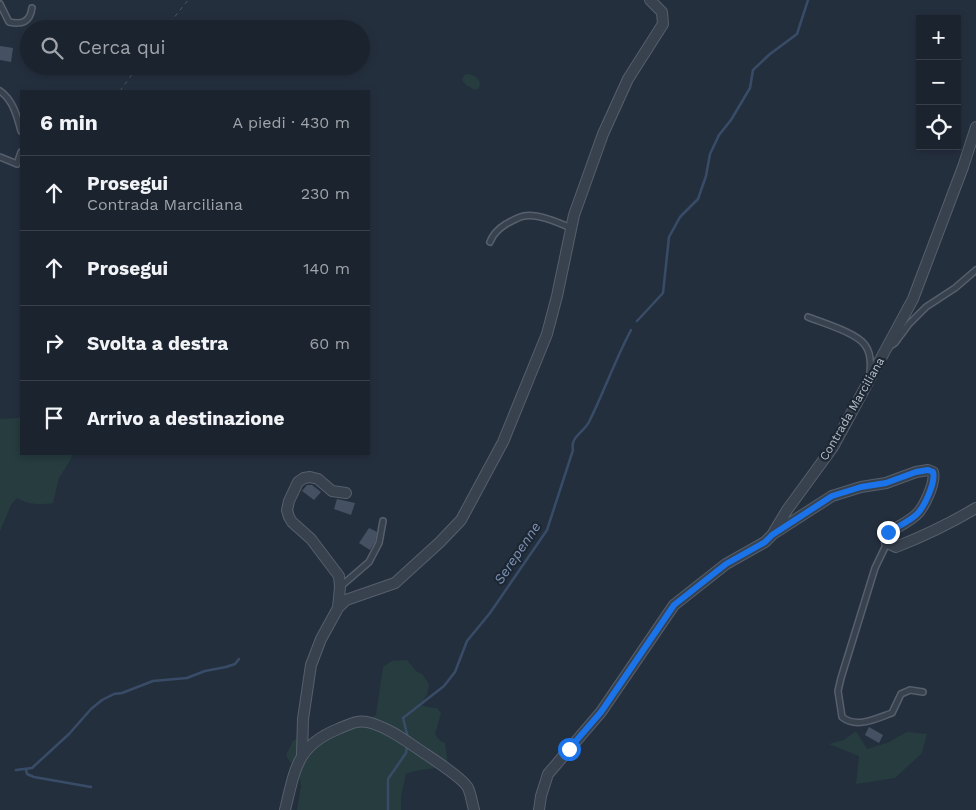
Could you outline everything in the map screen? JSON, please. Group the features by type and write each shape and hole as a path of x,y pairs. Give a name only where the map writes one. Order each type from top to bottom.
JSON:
{"street":[{"path":"285,810 294,775 302,754 303,719 311,665 321,639 338,608 346,600 395,583 440,542 461,520 503,442 547,334 558,296 574,215 603,134 628,79 663,24 662,12 650,0"},
{"name":"Contrada Marciliana","path":"539,810 548,774 601,712 674,605 726,564 765,542 772,535 787,510 833,447 913,299 963,167 976,127"},
{"path":"772,535 832,496 861,487 886,483 916,472 928,470 933,472 935,478 917,514 888,532 886,536 887,543 896,547 909,542 976,508"},
{"path":"338,608 339,576 311,539 288,517 287,510 288,501 298,482 304,478 318,479 332,491 346,492"},
{"path":"302,754 314,742 334,730 356,721 365,721 399,736 468,786 474,810"}],"lane":[{"path":"0,4 9,22 20,24"},
{"path":"27,20 31,16 32,8"},
{"path":"0,91 10,100 20,127"},
{"path":"0,157 17,164 20,155"},
{"path":"490,242 493,235 500,228 526,215 555,221 572,228"},
{"path":"886,348 895,343 909,324 926,307 955,288 976,270"},
{"path":"808,317 855,337 864,343 871,361 869,380"},
{"path":"340,587 368,562 380,543 383,521"},
{"path":"887,543 875,568 841,678 838,691 842,717 848,722 865,722 892,713 901,694 910,690 922,692"}],"path":[{"path":"171,20 188,0"},
{"path":"121,90 132,75"}],"green space":[{"path":"464,75 475,76 480,82 479,88 475,90 466,85 462,80"},
{"path":"20,418 20,455 72,455 59,478 53,503 35,504 17,498 11,505 0,531 0,419"},
{"path":"407,660 416,671 422,674 429,684 427,695 420,705 437,708 441,713 435,734 440,741 445,743 448,765 406,774 401,796 401,810 297,810 301,786 299,776 301,769 290,762 286,755 293,741 299,737 305,745 341,721 352,718 364,723 376,715 383,667 392,661"},
{"path":"856,731 867,749 887,743 907,732 927,734 922,753 895,778 856,784 859,756 829,744 844,740"}],"building":[{"path":"0,46 13,48 11,62 0,60"},
{"path":"307,485 312,485 321,492 314,500 302,491"},
{"path":"337,499 355,503 351,515 334,509"},
{"path":"369,528 377,532 375,542 370,550 359,543"},
{"path":"869,727 883,735 879,743 865,735"}],"waterway":[{"name":"Serepenne","path":"637,321 663,293 669,237 680,217 698,199 706,176 710,154 719,135 731,120 750,88 753,70 770,54 797,34 808,0"},
{"name":"Serepenne","path":"408,738 403,718 444,686 455,672 467,641 490,613 547,530 573,450 573,442 589,422 631,330"},
{"path":"16,770 32,768 69,734 91,709 102,700 114,694 122,693 153,681 187,678 205,671 235,664 239,659"},
{"name":"Serepenne","path":"388,810 388,779 406,753 407,745"},
{"path":"26,770 27,774 34,777 91,787"}],"route":[{"path":"569,749 601,712 674,605 726,564 765,542 772,535 792,524 832,496 861,487 886,483 924,470 933,472 935,478 933,484 917,514 888,532"}]}
